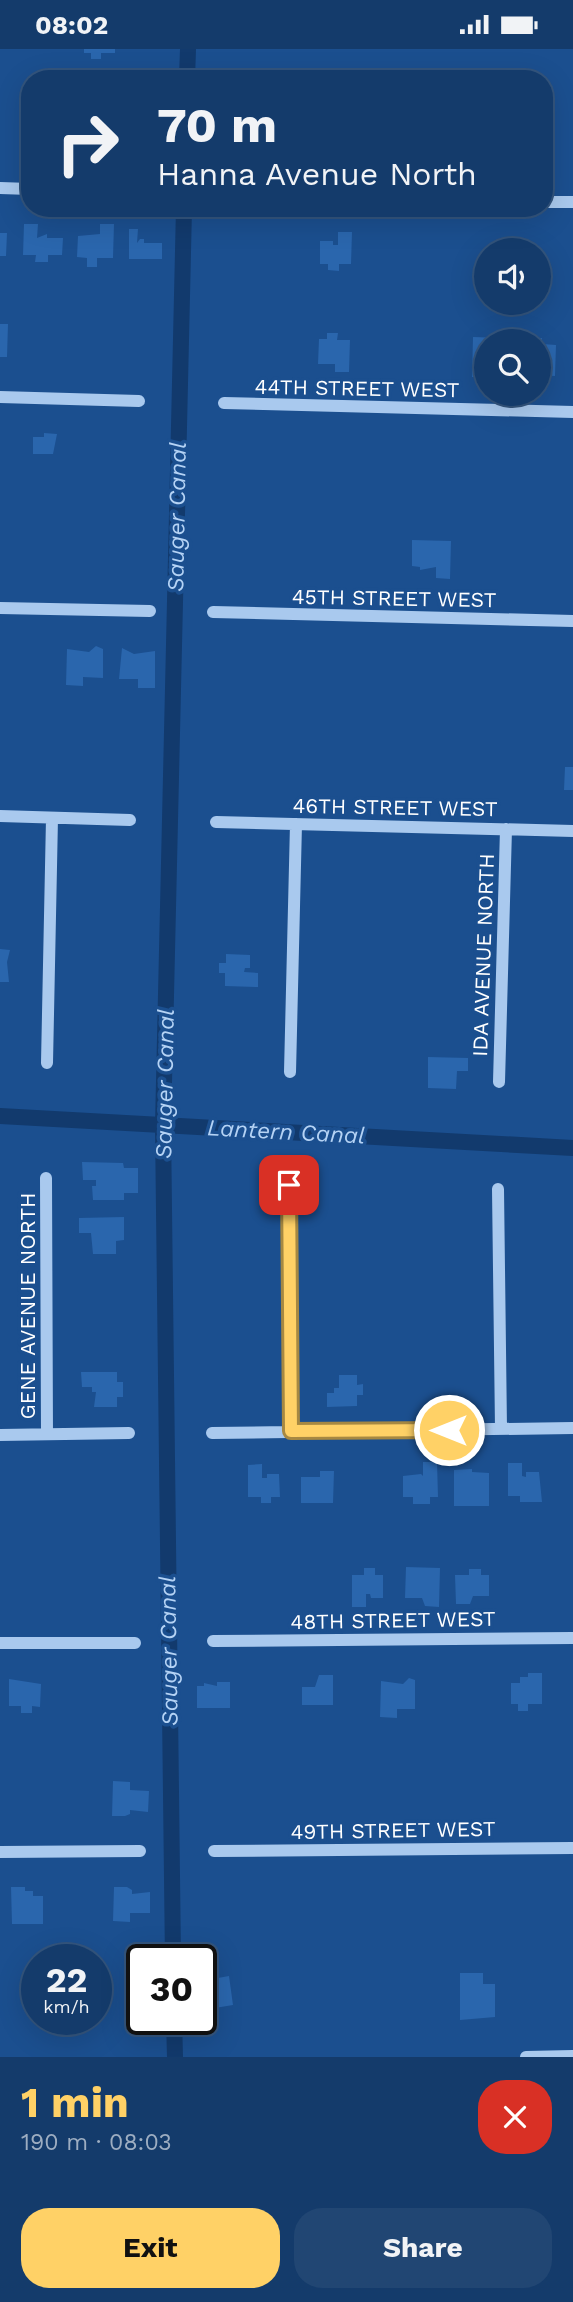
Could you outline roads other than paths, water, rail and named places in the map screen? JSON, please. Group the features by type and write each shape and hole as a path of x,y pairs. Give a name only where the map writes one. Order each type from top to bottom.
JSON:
{"street":[{"path":"0,188 21,189"},
{"path":"553,202 573,202"},
{"path":"0,397 139,401"},
{"name":"44TH STREET WEST","path":"224,404 573,412"},
{"path":"0,608 150,611"},
{"name":"45TH STREET WEST","path":"213,612 573,621"},
{"path":"0,816 130,820"},
{"path":"47,1063 52,818"},
{"name":"46TH STREET WEST","path":"216,822 573,831"},
{"path":"290,1072 296,824"},
{"name":"IDA AVENUE NORTH","path":"499,1082 506,829"},
{"name":"GENE AVENUE NORTH","path":"46,1178 47,1434"},
{"path":"289,1185 291,1431"},
{"path":"498,1189 501,1429"},
{"path":"212,1433 573,1428"},
{"path":"0,1435 129,1433"},
{"name":"48TH STREET WEST","path":"213,1641 573,1638"},
{"path":"0,1643 135,1643"},
{"name":"49TH STREET WEST","path":"214,1851 573,1848"},
{"path":"0,1852 140,1851"},
{"path":"526,2057 573,2056"}],"waterway":[{"name":"Sauger Canal","path":"187,70 188,49"},
{"name":"Sauger Canal","path":"173,1944 163,1126 184,217"},
{"name":"Lantern Canal","path":"0,1116 573,1148"},
{"name":"Sauger Canal","path":"174,2035 175,2057"}]}
